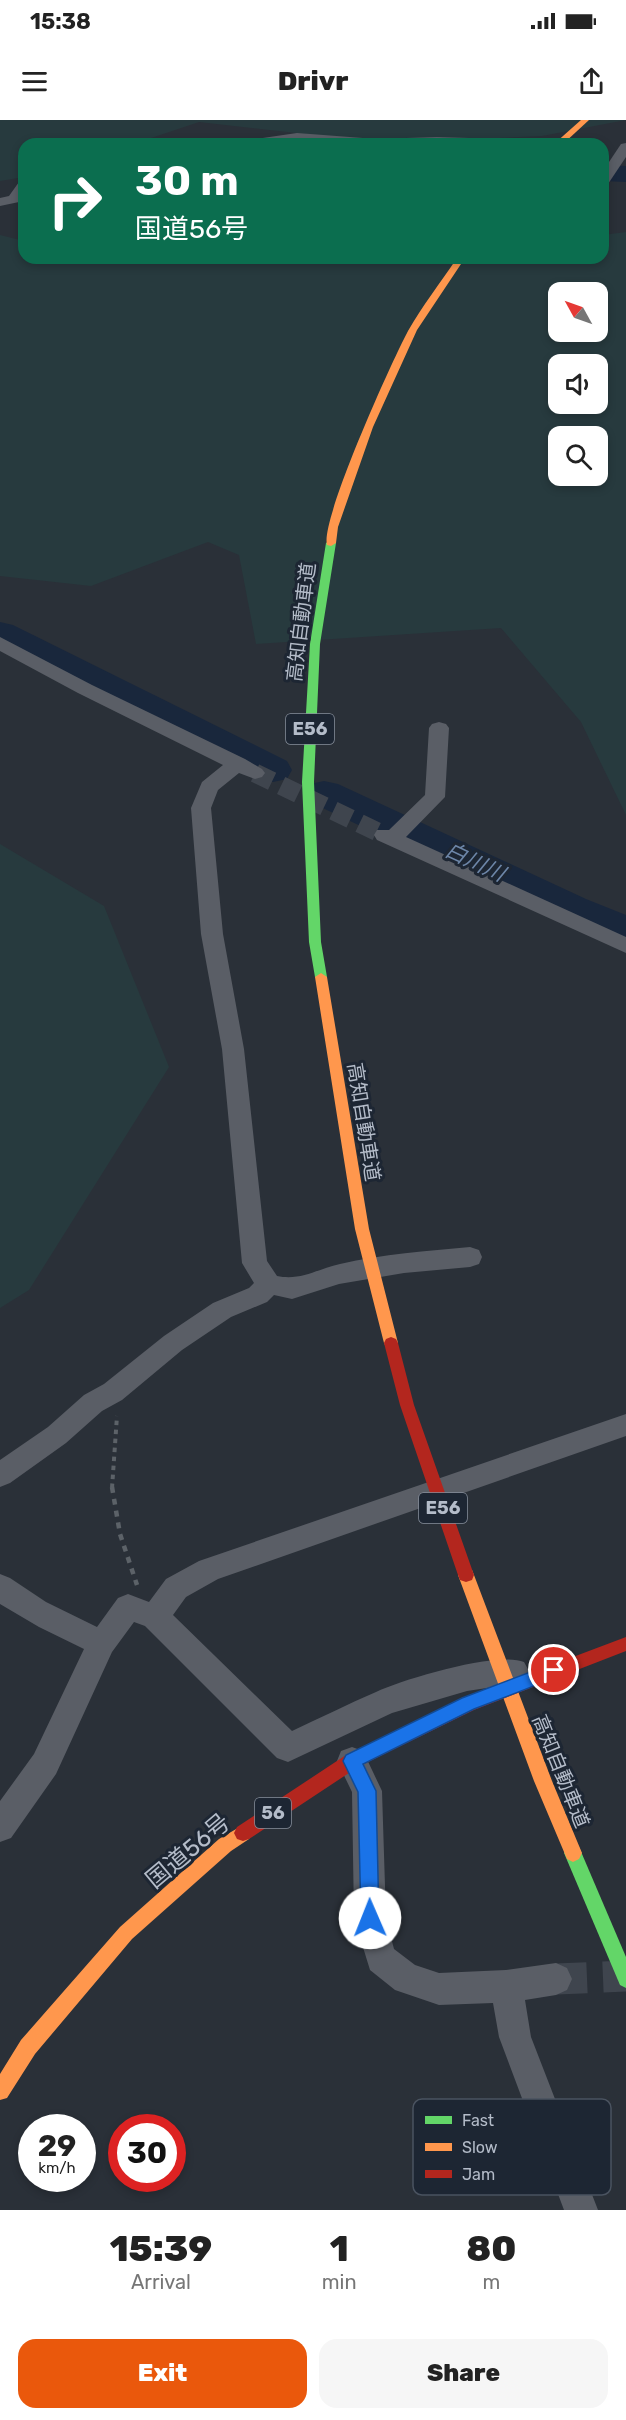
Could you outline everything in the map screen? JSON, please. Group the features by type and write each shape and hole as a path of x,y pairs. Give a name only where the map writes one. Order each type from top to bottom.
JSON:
{"highway":[{"path":"565,138 585,120"},
{"name":"高知自動車道","path":"457,264 412,330 368,427 333,527 315,644 308,782 315,942 362,1229 407,1405 464,1571 543,1781 626,1979"},
{"name":"国道56号","path":"0,2091 28,2047 126,1933 225,1845 352,1761 468,1704 626,1644"}],"street":[{"path":"290,138 310,138"},
{"path":"609,148 625,149"},
{"path":"609,172 625,149"},
{"path":"0,202 14,199 18,193"},
{"path":"0,643 85,689 247,768 208,788 201,808 212,934 233,1049 255,1263 269,1284 292,1289 339,1274 404,1263 470,1257"},
{"path":"440,728 435,797 410,822 388,837 626,946"},
{"path":"0,1475 57,1435 93,1403 113,1392 173,1342 222,1311 258,1295 269,1284"},
{"path":"0,1827 45,1764 102,1642 176,1588 209,1569 626,1425"},
{"path":"0,1587 12,1597 56,1623 102,1642"},
{"path":"141,1612 200,1659 288,1748 387,1701 467,1678 576,1662"},
{"path":"352,1761 367,1791 370,1918 381,1959 406,1979 438,1989 506,1986 556,1979"},
{"path":"506,1986 515,2037 539,2099"},
{"path":"575,2195 581,2210"}],"path":[{"path":"113,1392 119,1430 112,1482 122,1542 138,1589 141,1612"}],"green space":[{"path":"0,120 626,120 542,136 497,138 341,138 199,122 151,138 18,138 18,178 0,181"},
{"path":"626,232 626,815 581,722 501,628 256,644 239,555 208,542 91,586 0,576 0,235 18,240 18,264 609,264 609,234"},
{"path":"0,844 104,906 169,1067 29,1290 0,1308"}],"waterway":[{"path":"609,173 626,174"},
{"name":"白川川","path":"0,633 273,770"},
{"name":"白川川","path":"324,793 571,909 626,931"}],"tunnel":[{"path":"255,773 384,835"},
{"path":"556,1979 626,1976"}],"traffic: fast":[{"path":"321,977 315,942 308,782 315,644 331,543"},
{"path":"573,1853 626,1979"}],"traffic: slow":[{"path":"565,138 585,120"},
{"path":"331,543 333,527 368,427 413,330 457,264"},
{"path":"321,977 362,1229 391,1343"},
{"path":"466,1575 543,1781 573,1853"},
{"path":"0,2091 28,2047 126,1933 225,1845 243,1833"}],"traffic: jam":[{"path":"391,1343 407,1405 466,1575"},
{"path":"243,1833 352,1761 468,1704 626,1644"}],"route":[{"path":"370,1918 367,1791 352,1761 468,1704 554,1670"}]}
